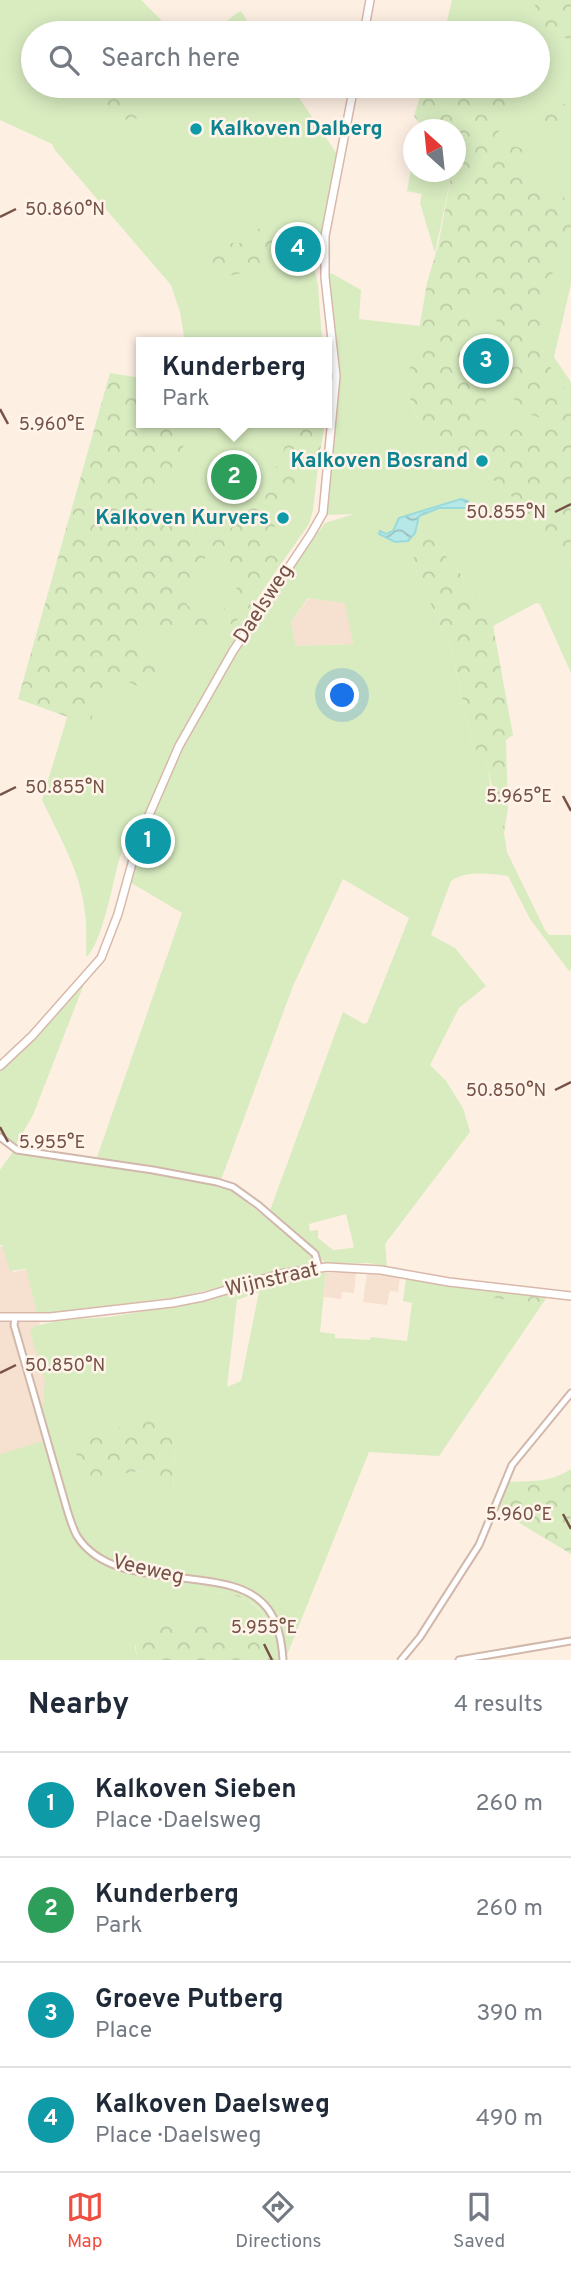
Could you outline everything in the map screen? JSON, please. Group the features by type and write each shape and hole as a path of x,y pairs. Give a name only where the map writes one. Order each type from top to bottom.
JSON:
{"street":[{"path":"366,21 370,0"},
{"name":"Daelsweg","path":"331,337 325,277 326,236 352,98"},
{"name":"Daelsweg","path":"332,346 335,376 332,410"},
{"name":"Daelsweg","path":"0,1066 32,1036 101,958 118,914 139,838 176,752 233,652 323,513 330,428"},
{"path":"0,1137 16,1150 162,1172 217,1182 233,1188 248,1197 315,1254 319,1268"},
{"name":"Wijnstraat","path":"0,1317 99,1312 179,1302 280,1274 319,1268 381,1270 449,1282 571,1296"},
{"name":"Veeweg","path":"15,1318 14,1325 66,1506 81,1542 118,1567 232,1587 254,1595 269,1609 276,1622 283,1660"},
{"path":"401,1660 420,1637 480,1545 514,1461 571,1394"},
{"path":"459,1660 571,1641"}],"shaded area":[{"path":"309,598 346,603 353,644 296,646 291,622"},
{"path":"6,1245 13,1272 30,1269 42,1318 38,1327 59,1438 0,1458 0,1247"},
{"path":"326,1273 356,1273 354,1293 342,1292 341,1299 324,1297"},
{"path":"367,1274 400,1277 398,1292 390,1291 387,1305 363,1302"}],"green space":[{"path":"0,0 141,0 162,21 21,21 21,98 299,98 337,154 319,254 312,259 318,285 322,337 184,337 171,285 52,144 0,120"},
{"path":"452,0 550,0 571,17 571,284 554,357 571,382 571,559 532,510 407,390 417,418 520,504 571,566 571,673 540,604 536,603 493,626 492,613 426,531 414,561 417,574 451,649 473,746 486,761 492,801 502,820 507,852 545,930 549,935 571,935 571,970 569,971 530,919 508,876 471,874 451,881 431,935 455,948 486,986 459,1008 430,1065 446,1081 463,1108 470,1132 385,1244 387,1267 369,1263 326,1264 298,1235 269,1213 343,1012 364,1024 367,1023 409,918 343,879 293,986 221,1180 96,1160 182,913 128,881 141,824 133,824 119,860 102,927 86,957 86,918 79,883 42,800 77,685 173,428 322,428 309,524 251,607 255,611 240,646 279,585 287,562 301,542 314,538 325,523 354,514 327,515 339,380 328,273 361,290 359,319 420,326 456,182 466,182 466,119 450,119 439,98 550,98 550,21 447,21","holes":["461,499 468,508 432,509 420,515 408,541 393,541 381,536 380,532 385,534 393,531 399,518","308,598 345,603 353,644 296,646 291,622","346,1214 354,1247 333,1250 318,1238 318,1230 310,1231 309,1224"]},
{"path":"534,0 571,0 571,40 550,33 550,21 532,21 536,10"},
{"path":"241,11 247,21 227,21"},
{"path":"84,98 119,98 125,106 145,119 129,118 116,126"},
{"path":"419,98 511,98 494,145 518,147 527,152 527,190 540,187 551,189 571,205 571,248 546,282 540,350 564,389 571,388 571,566 520,504 417,418 407,390 407,375 422,335 420,324 427,283 438,246 450,182 466,182 466,119 416,119 414,116","holes":["475,276 482,285 496,294 496,323 489,341 479,343 479,347 497,351 509,395 532,415 541,418 542,431 532,442 517,429 497,438 487,426 485,395 469,358 474,328 469,305 472,278"]},
{"path":"571,103 570,122 539,123 534,114 537,107"},
{"path":"409,182 450,182 435,253 420,203 422,194 407,191"},
{"path":"270,223 312,259 213,279 209,254 225,243 243,243 254,231"},
{"path":"110,373 136,377 136,428 188,428 181,455 155,505 172,518 202,533 223,533 239,522 237,488 243,480 259,478 279,463 284,448 284,428 324,428 316,474 297,498 286,491 270,505 282,562 255,602 232,625 223,610 241,581 240,576 222,566 222,547 215,545 209,549 185,600 187,605 218,629 212,640 187,627 142,630 139,633 138,637 160,669 160,700 127,681 107,678 108,693 105,701 87,724 18,699"},
{"path":"426,531 492,613 513,735 506,740 508,808 504,833 502,820 493,804 486,761 473,746 451,649 417,574 414,561 416,538"},
{"path":"86,979 33,1115 15,1146 0,1134 0,1069 38,1036"},
{"path":"14,1150 191,1179 229,1189 311,1253 315,1257 314,1263 180,1297 63,1311 38,1317 26,1269 10,1271 0,1245 0,1170"},
{"path":"310,1273 326,1273 320,1332 335,1334 335,1338 370,1340 371,1337 407,1341 412,1303 403,1301 406,1278 462,1288 462,1292 499,1299 543,1303 439,1456 369,1452 285,1660 270,1610 255,1593 227,1582 127,1566 104,1557 83,1540 75,1529 42,1416 45,1381 30,1332 34,1326 186,1304","holes":["259,1292 241,1381 227,1387 237,1300","166,1412 175,1448 173,1491 144,1471 130,1472 87,1487 142,1421"]},
{"path":"462,1288 547,1297 543,1303 499,1299 461,1292"},
{"path":"166,1411 178,1440 175,1448 173,1492 144,1471 130,1472 87,1487 73,1444"},
{"path":"47,1440 72,1533 97,1558 128,1572 196,1584 214,1592 240,1597 257,1608 266,1619 191,1623 135,1646 137,1660 0,1660 0,1454"},
{"path":"571,1469 571,1554 496,1509 505,1482 548,1479"},
{"path":"196,1584 235,1590 250,1596 258,1603 275,1629 281,1660 137,1660 138,1640 151,1630 201,1621 266,1619 259,1609 242,1598 214,1592"}],"water":[{"path":"461,499 468,501 468,508 439,508 419,516 415,533 408,541 395,542 379,534 380,531 386,534 393,531 399,518"}],"place":[{"name":"Kalkoven Dalberg","path":"196,129"},
{"name":"Kalkoven Daelsweg","path":"298,249"},
{"name":"Groeve Putberg","path":"486,361"},
{"name":"Kalkoven Bosrand","path":"482,461"},
{"name":"Kunderberg","path":"234,477"},
{"name":"Kalkoven Kurvers","path":"283,518"},
{"name":"Kalkoven Sieben","path":"148,841"}]}
